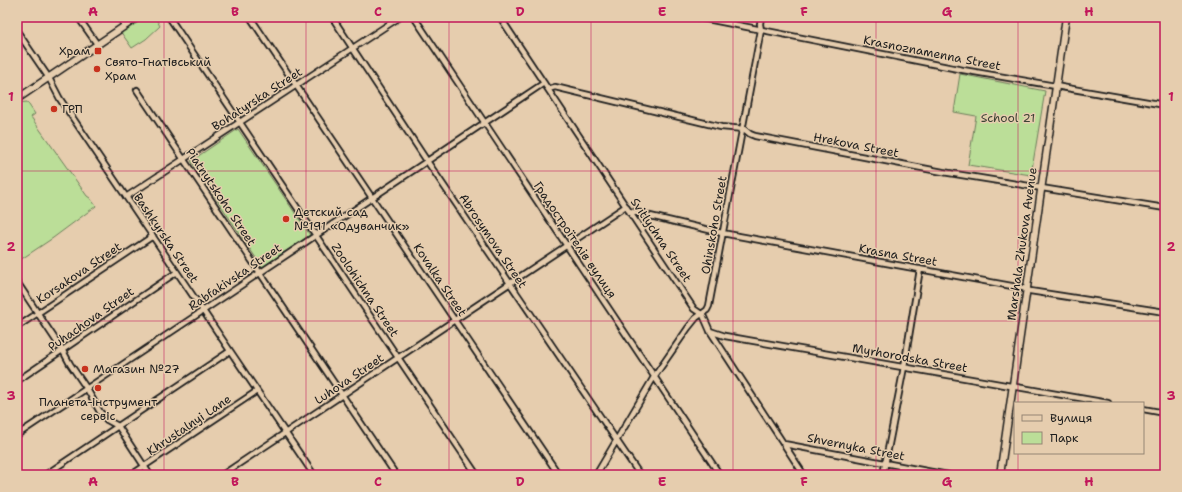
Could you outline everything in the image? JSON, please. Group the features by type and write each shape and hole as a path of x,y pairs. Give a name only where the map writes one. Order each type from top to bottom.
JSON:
{"street":[{"path":"78,17 97,44"},
{"path":"120,17 125,25"},
{"path":"17,99 138,17"},
{"name":"Zoolohichna Street","path":"169,17 477,475"},
{"name":"Kovalka Street","path":"250,17 559,475"},
{"name":"Abrosymova Street","path":"332,17 427,161 640,475"},
{"name":"Bohatyrska Street","path":"126,198 400,17"},
{"name":"Градостроїтелiв вулиця","path":"414,17 720,475"},
{"name":"Svitlychna Street","path":"500,17 694,309 703,315 710,331 804,475"},
{"name":"Krasnoznamenna Street","path":"697,17 963,70 1165,105"},
{"name":"Ohinskoho Street","path":"596,475 654,376 688,328 696,318 703,315 709,306 761,30 761,17"},
{"name":"Marshala Zhukova Avenue","path":"1000,475 1066,17"},
{"name":"Bashkyrska Street","path":"17,31 126,198 314,475"},
{"name":"Rabfakivska Street","path":"17,436 544,83"},
{"name":"Hrekova Street","path":"548,89 555,88 721,127 742,129 750,134 771,139 943,172 1165,208"},
{"name":"Piatnytskoho Street","path":"137,90 396,475"},
{"name":"Luhova Street","path":"222,475 230,473 286,433 626,206"},
{"name":"Krasna Street","path":"629,211 722,232 1027,289 1165,312"},
{"name":"Korsakova Street","path":"17,328 153,236"},
{"path":"883,475 904,367 920,269"},
{"name":"Puhachova Street","path":"17,381 177,272"},
{"path":"17,282 63,350 100,412 107,420 118,426 150,475"},
{"name":"Myrhorodska Street","path":"710,331 726,336 1102,402"},
{"path":"45,475 230,351"},
{"name":"Khrustalnyi Lane","path":"132,475 257,391"},
{"path":"1144,409 1165,413"},
{"name":"Shvernyka Street","path":"784,444 948,475"}],"green space":[{"path":"142,17 156,17 160,26 146,39 132,48 120,31"},
{"name":"School 21","path":"960,74 1045,91 1031,175 968,165 976,116 954,112"},
{"path":"27,102 35,114 31,117 87,196 96,206 53,238 17,262 17,103"},
{"path":"238,129 310,235 262,267 191,161"}],"place":[{"name":"Храм","path":"98,51"},
{"name":"Свято-Гнатівський Храм","path":"97,69"},
{"name":"ГРП","path":"54,109"},
{"name":"Детский сад №191 «Одуванчик»","path":"286,219"},
{"name":"Магазин №27","path":"85,369"},
{"name":"Планета-інструмент сервіс","path":"98,388"}]}
